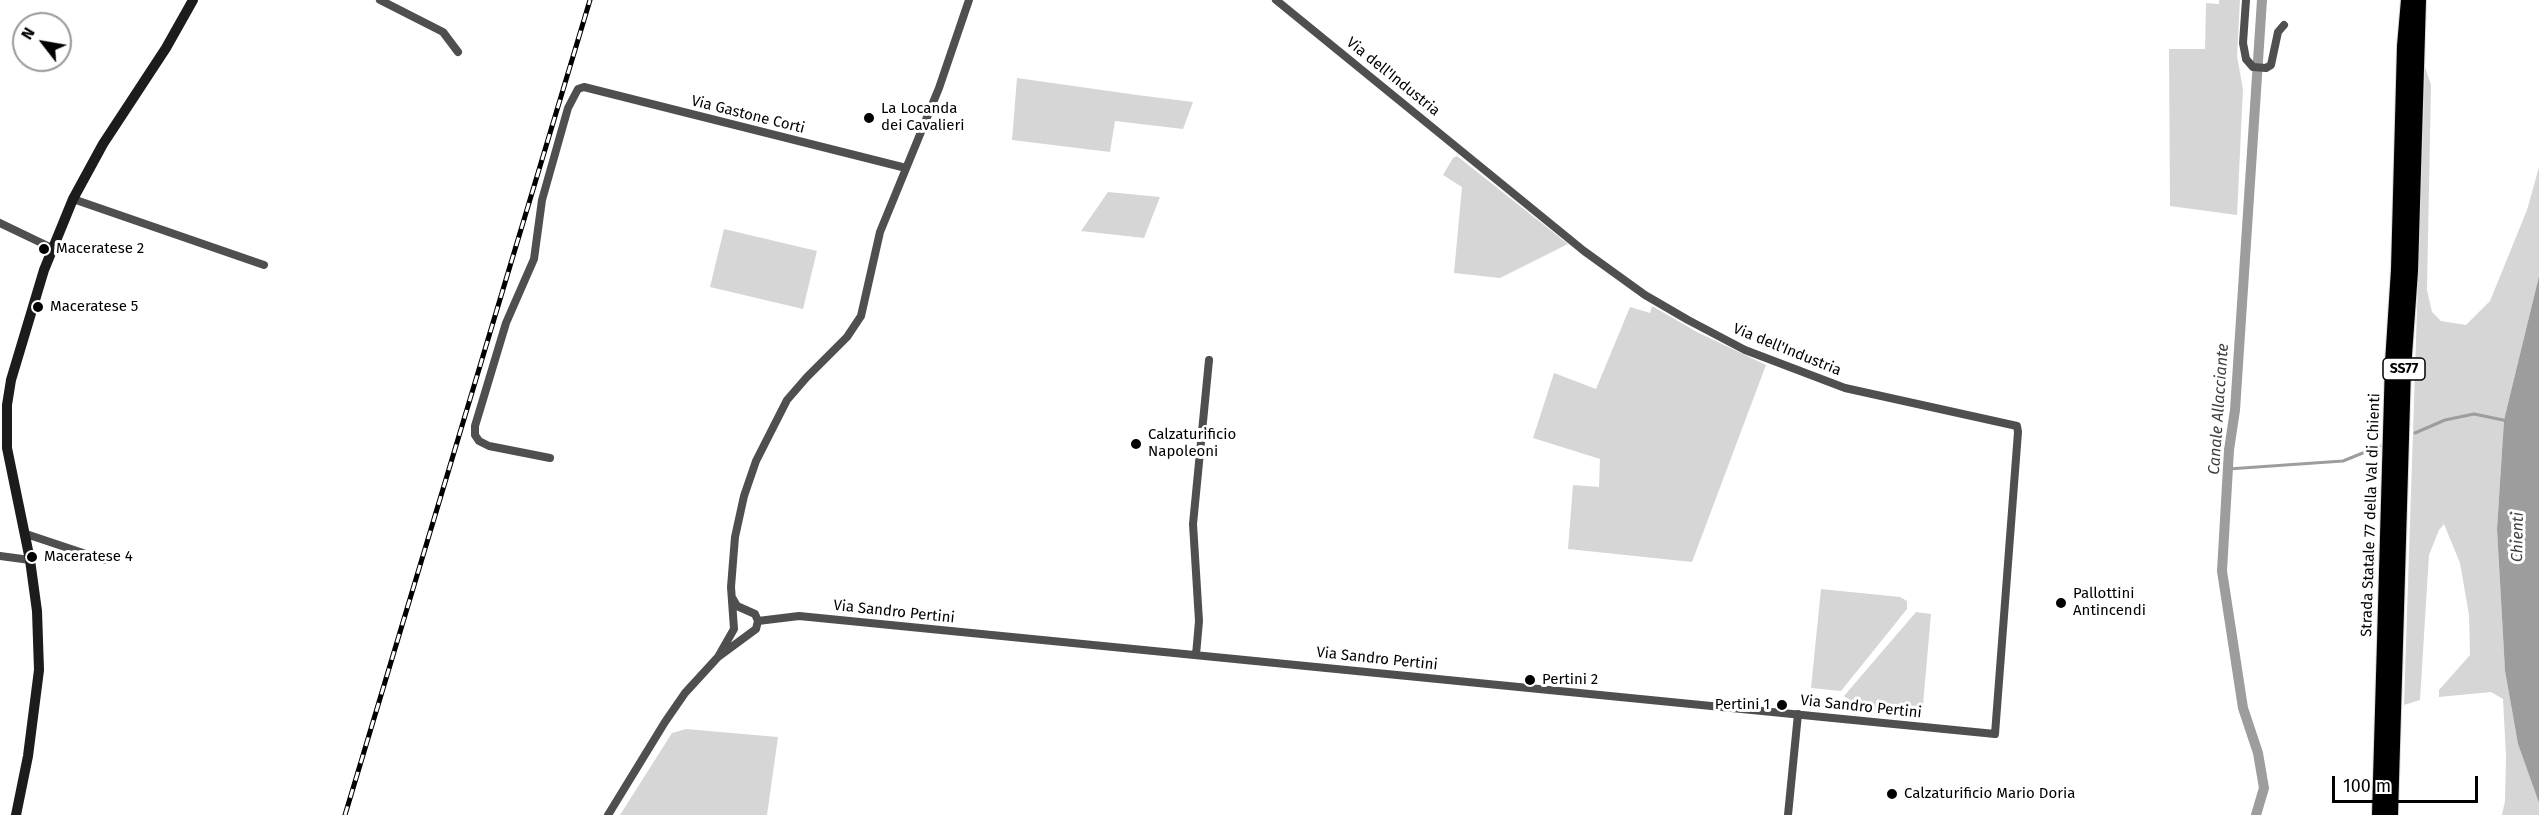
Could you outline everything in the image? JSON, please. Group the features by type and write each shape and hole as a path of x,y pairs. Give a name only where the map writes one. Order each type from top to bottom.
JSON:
{"highway":[{"name":"Strada Statale 77 della Val di Chienti","path":"2391,815 2387,756 2392,363 2412,25 2408,0"},
{"name":"Strada Statale 77 della Val di Chienti","path":"2412,25 2420,0"},
{"name":"Strada Statale 77 della Val di Chienti","path":"2379,815 2387,756"}],"main road":[{"path":"16,815 28,756 39,670 37,611 30,560 7,448 7,405 19,349 52,248 72,199 103,144 166,48 193,0"}],"street":[{"path":"380,0 444,32 458,52"},
{"path":"718,657 734,628 731,575 735,537 744,496 756,461 787,400 807,376 847,337 861,315 880,232 936,98 969,0"},
{"name":"Via dell'Industria","path":"1276,0 1584,251 1645,295 1671,310 1745,350 1845,388 2017,426 1995,734"},
{"path":"2246,0 2243,43 2248,63 2258,69 2266,69 2274,60 2276,39 2284,25"},
{"name":"Via Gastone Corti","path":"550,458 489,446 479,441 475,435 475,426 506,323 534,259 542,200 568,108 578,89 584,87 906,168"},
{"path":"72,199 264,265"},
{"path":"0,223 52,248"},
{"path":"1196,655 1199,621 1193,524 1209,360"},
{"path":"26,534 104,560"},
{"path":"0,556 30,560"},
{"path":"608,815 676,704 718,657 754,632 758,621 755,614 737,606 732,598"},
{"path":"734,616 745,610"},
{"name":"Via Sandro Pertini","path":"758,621 799,616 1995,734"},
{"path":"734,628 740,634 747,635"},
{"path":"1788,815 1798,714"}],"shaded area":[{"path":"2219,0 2240,0 2237,56 2243,89 2237,215 2170,206 2169,49 2205,49 2206,3 2219,4"},
{"path":"2425,67 2431,85 2427,290 2432,312 2441,321 2466,325 2490,301 2527,210 2539,167 2539,276 2504,420 2497,529 2505,671 2518,744 2539,803 2539,815 2502,815 2505,801 2506,756 2503,699 2491,692 2439,697 2439,690 2470,655 2469,615 2460,563 2444,524 2439,530 2429,555 2420,700 2404,705"},
{"path":"1017,78 1193,102 1183,129 1115,121 1110,152 1012,140"},
{"path":"1457,156 1568,244 1500,278 1454,273 1462,187 1443,175 1453,158"},
{"path":"1108,192 1160,197 1144,238 1081,231"},
{"path":"724,229 817,251 803,309 710,287"},
{"path":"1652,306 1697,332 1766,365 1692,562 1568,549 1573,485 1599,487 1600,459 1533,438 1554,373 1596,389 1630,307 1650,313"},
{"path":"1821,589 1900,597 1907,601 1907,609 1841,691 1811,688"},
{"path":"1916,612 1931,614 1922,716 1854,709 1852,702 1844,696"},
{"path":"686,729 778,737 767,815 620,815 672,733"}],"water":[{"name":"Chienti","path":"2539,276 2539,803 2518,744 2505,671 2497,529 2504,420"}],"waterway":[{"name":"Canale Allacciante","path":"2256,815 2264,788 2258,753 2243,708 2222,571 2262,0"},
{"path":"2415,433 2445,420 2474,414 2508,421"},
{"path":"2228,469 2343,461 2380,446"}],"railway":[{"path":"345,815 590,0"}],"place":[{"name":"La Locanda dei Cavalieri","path":"869,118"},
{"name":"Maceratese 2","path":"44,249"},
{"name":"Maceratese 5","path":"38,307"},
{"name":"Calzaturificio Napoleoni","path":"1136,444"},
{"name":"Maceratese 4","path":"32,557"},
{"name":"Pallottini Antincendi","path":"2061,603"},
{"name":"Pertini 2","path":"1530,680"},
{"name":"Pertini 1","path":"1782,705"},
{"name":"Calzaturificio Mario Doria","path":"1892,794"}]}
